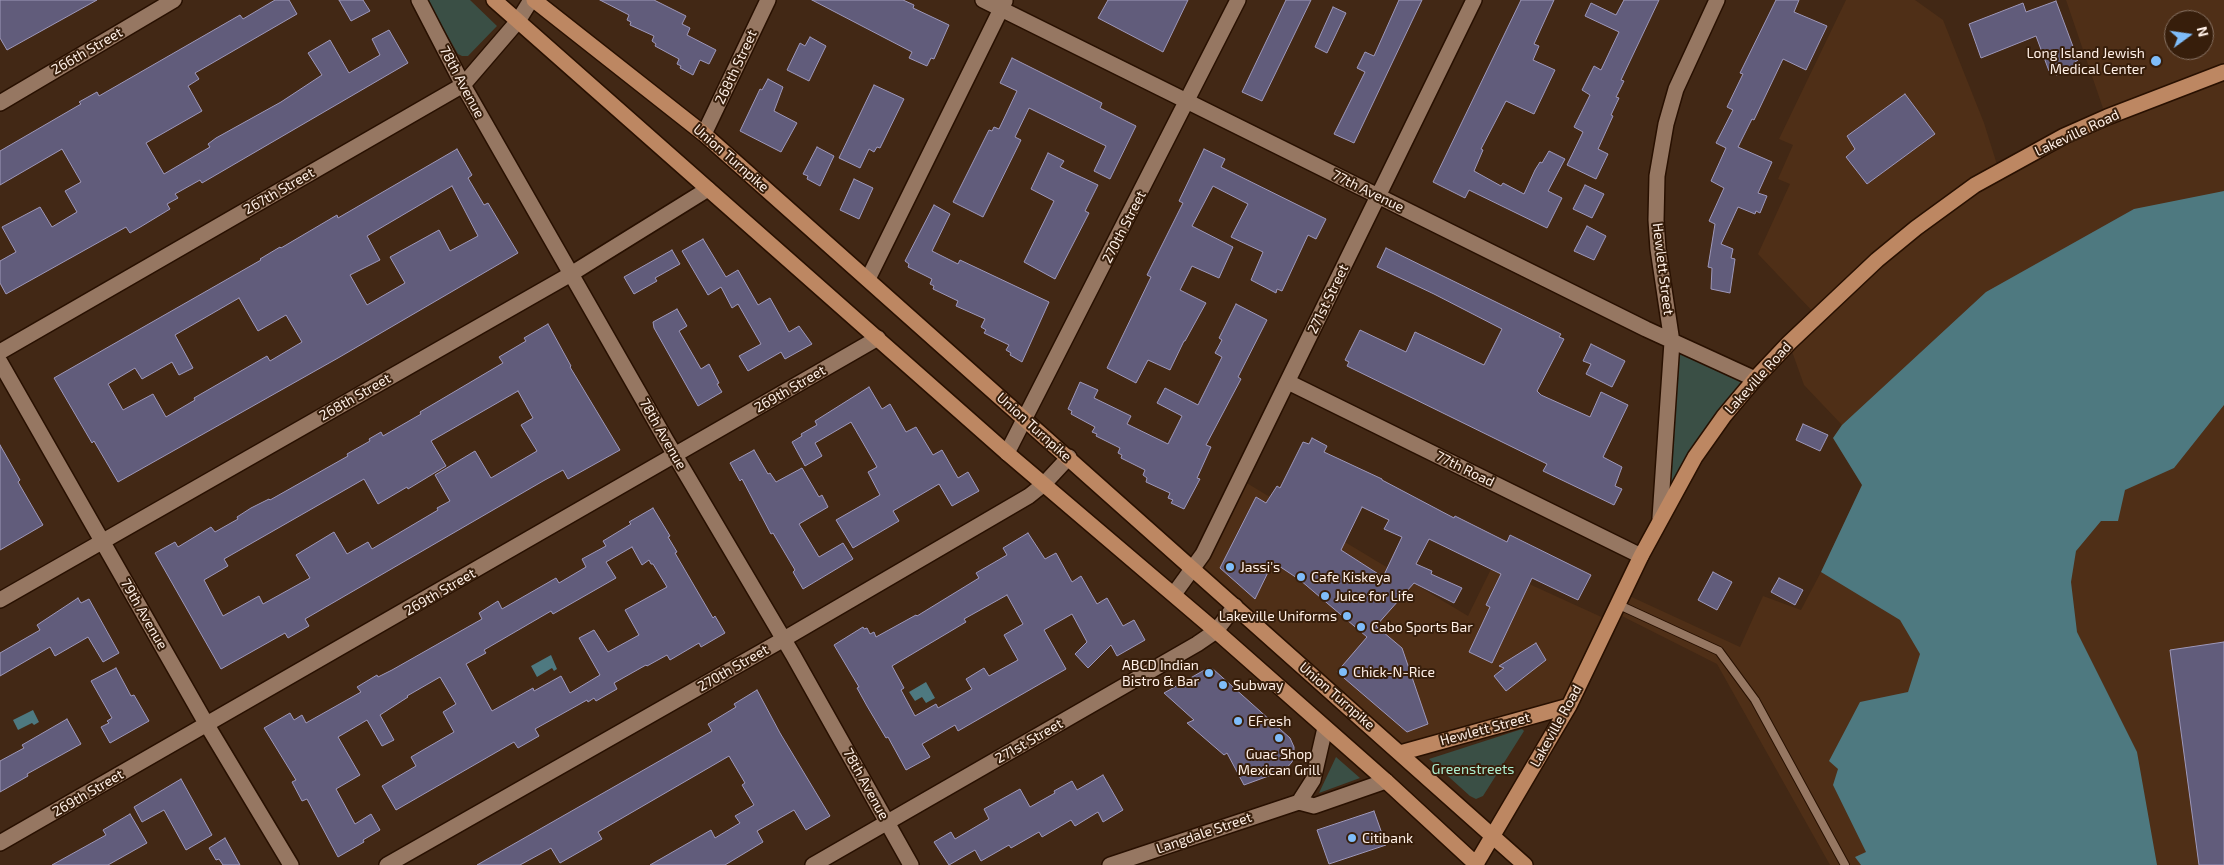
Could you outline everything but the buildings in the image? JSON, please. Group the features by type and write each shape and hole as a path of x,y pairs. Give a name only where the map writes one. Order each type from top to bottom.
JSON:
{"main road":[{"path":"494,0 1007,453 1174,594 1386,781 1476,864"},
{"name":"Union Turnpike","path":"532,0 704,134 1525,865"},
{"name":"Lakeville Road","path":"1476,864 1569,706 1660,518 1695,457 1724,416 1789,343 1877,260 1916,228 1975,185 2064,136 2224,72"},
{"name":"Hewlett Street","path":"1400,753 1569,706"}],"street":[{"name":"266th Street","path":"0,103 174,0"},
{"name":"78th Avenue","path":"420,0 463,86 676,456 784,639 911,865"},
{"name":"267th Street","path":"0,352 463,86 518,21 532,0"},
{"name":"268th Street","path":"704,134 768,0"},
{"name":"77th Avenue","path":"983,0 1004,5 1188,102 1672,342 1755,379"},
{"name":"270th Street","path":"1007,453 1188,102 1238,0"},
{"name":"271st Street","path":"1174,594 1194,569 1288,382 1474,0"},
{"name":"Hewlett Street","path":"1660,518 1672,342 1658,249 1656,220 1657,176 1666,124 1676,88 1717,0"},
{"path":"868,279 1004,5"},
{"name":"268th Street","path":"0,600 571,274 708,189"},
{"name":"269th Street","path":"0,843 676,456 878,338"},
{"name":"79th Avenue","path":"0,362 207,725 291,865"},
{"name":"77th Road","path":"1288,382 1641,556"},
{"name":"270th Street","path":"387,865 784,639 1023,500 1044,484 1069,457"},
{"name":"271st Street","path":"812,865 1216,631 1235,606"},
{"path":"1299,802 1313,780 1325,728"},
{"name":"Langdale Street","path":"1110,865 1299,802 1314,806 1386,781"}],"lane":[{"path":"1617,604 1719,651 1755,700 1845,865"}],"shaded area":[{"path":"1846,0 1915,0 1943,20 1984,123 1999,171 2106,117 2066,0 2224,0 2224,865 1830,865 1717,664 1614,612 1623,593 1740,647 1763,596 1801,610 1862,485 1833,438 1842,425 1804,385 1789,343 1817,316 1758,254 1790,184 1778,179 1793,145 1779,139"},
{"path":"1240,479 1468,616 1492,567 1608,620 1569,706 1400,753 1194,569"}],"green space":[{"path":"427,0 470,0 497,26 468,56 462,56 458,54"},
{"path":"1672,342 1755,379 1660,518"},
{"name":"Greenstreets","path":"1522,729 1524,731 1483,796 1476,799 1470,796 1429,759"},
{"path":"1336,757 1360,778 1319,793"}],"water":[{"path":"2224,191 2224,405 2174,468 2125,490 2118,521 2101,521 2076,551 2071,582 2077,632 2137,752 2157,865 1861,865 1855,857 1866,852 1833,785 1838,769 1829,761 1860,702 1908,692 1920,654 1900,620 1821,572 1862,485 1833,438 1842,425 1986,292 2134,209"},
{"path":"551,655 557,669 554,671 552,668 537,677 531,666"},
{"path":"926,682 935,698 926,703 922,697 915,701 909,692"},
{"path":"33,710 39,722 34,725 32,723 18,730 13,720"}],"place":[{"name":"Long Island Jewish Medical Center","path":"2156,61"},
{"name":"Jassi's","path":"1230,567"},
{"name":"Cafe Kiskeya","path":"1301,577"},
{"name":"Juice for Life","path":"1325,596"},
{"name":"Lakeville Uniforms","path":"1347,616"},
{"name":"Cabo Sports Bar","path":"1361,627"},
{"name":"Chick-N-Rice","path":"1343,672"},
{"name":"ABCD Indian Bistro & Bar","path":"1209,673"},
{"name":"Subway","path":"1223,685"},
{"name":"EFresh","path":"1238,721"},
{"name":"Guac Shop Mexican Grill","path":"1279,738"},
{"name":"Citibank","path":"1352,838"}]}
